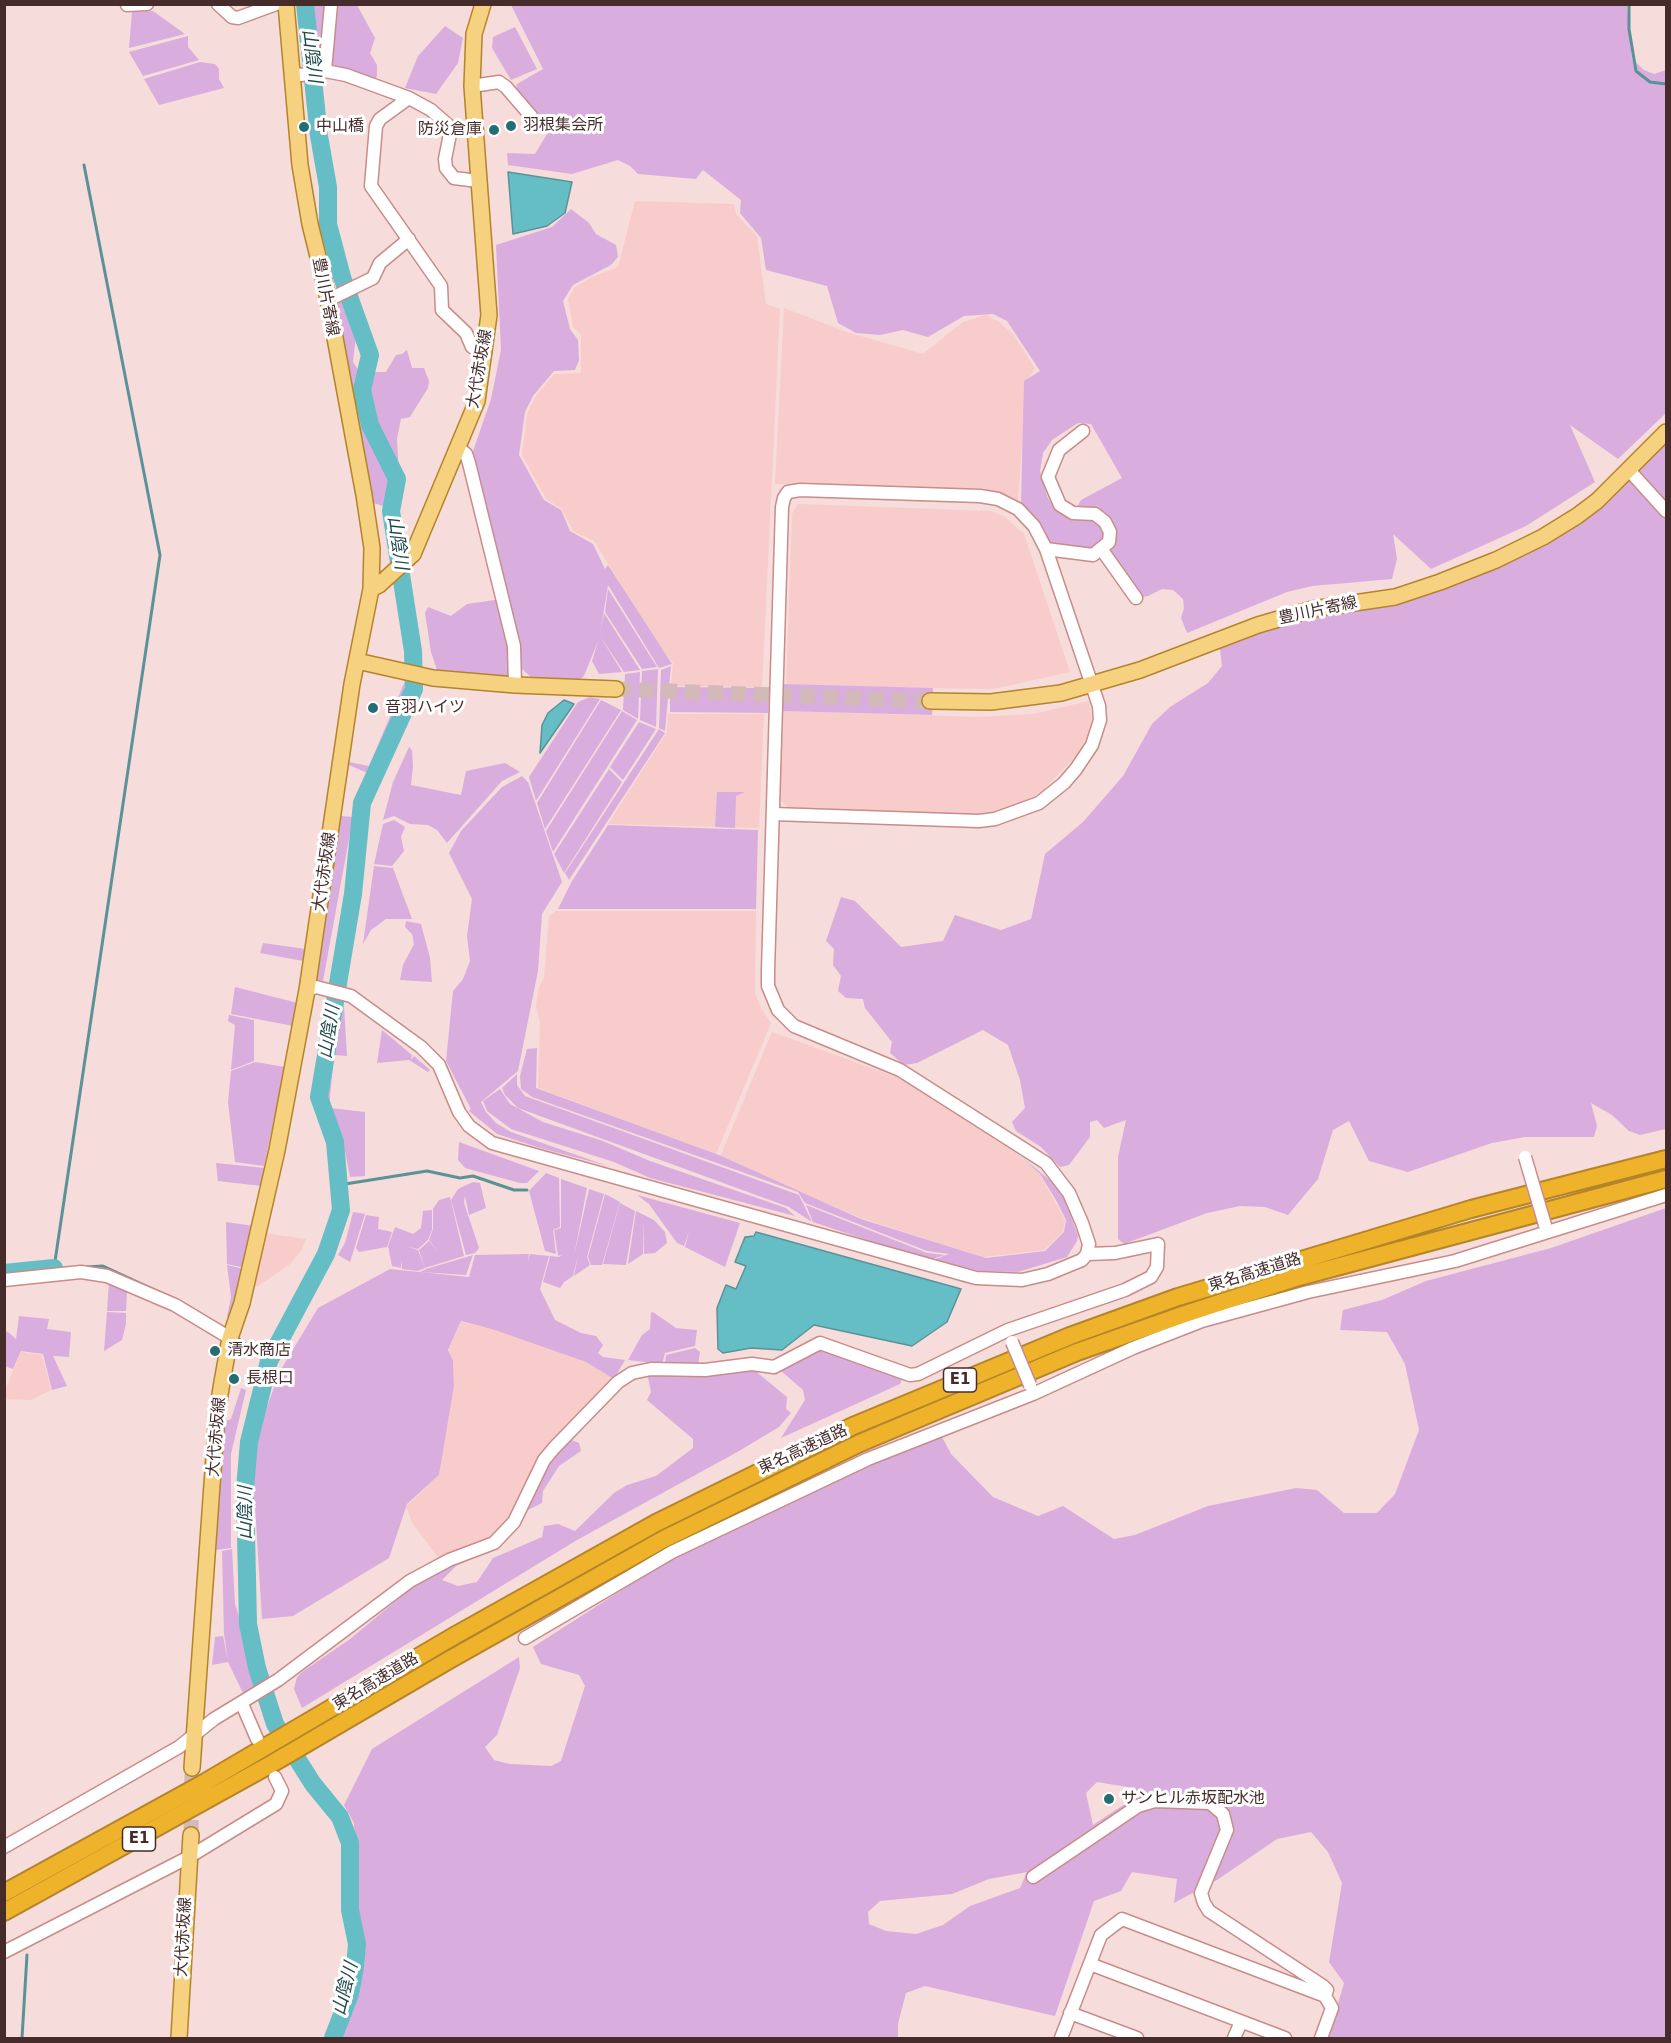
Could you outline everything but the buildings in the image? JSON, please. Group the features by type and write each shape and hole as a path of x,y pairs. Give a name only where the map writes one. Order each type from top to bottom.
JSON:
{"highway":[{"name":"東名高速道路","path":"4,1893 262,1743 305,1724 454,1636 656,1523 853,1426 962,1379 1178,1297 1293,1260 1471,1209 1666,1159"},
{"name":"東名高速道路","path":"4,1912 274,1770 314,1739 664,1539 765,1488 969,1395 1088,1348 1299,1278 1666,1179"}],"main road":[{"name":"豊川片寄線","path":"286,4 309,224 328,300 364,495 375,587"},
{"name":"大代赤坂線","path":"192,1768 217,1414 230,1338 242,1303 312,989 357,661 375,587 413,554 437,492 459,448 477,401 485,353 489,315 472,86 474,34 483,4"},
{"name":"豊川片寄線","path":"930,701 991,702 1061,693 1140,669 1258,625 1312,609 1395,597 1496,560 1543,537 1597,501 1666,432"},
{"path":"357,661 426,675 515,685 616,689"},
{"name":"大代赤坂線","path":"179,2038 191,1835"}],"street":[{"path":"127,5 147,4"},
{"path":"218,4 232,17 238,18 276,4"},
{"path":"323,71 331,4"},
{"path":"293,73 323,71 357,78 409,98 431,110 448,125 450,134 445,159 446,168 454,177 478,181"},
{"path":"472,86 499,82 531,116"},
{"path":"409,98 380,119 376,126 370,180 374,192 441,286 442,310 466,333 472,347 485,353"},
{"path":"328,300 373,278 380,263 409,239"},
{"path":"1046,549 1093,555 1109,542 1110,532 1105,522 1095,514 1073,513 1060,505 1048,477 1059,450 1083,431"},
{"path":"459,448 466,454 469,463 511,635 515,685"},
{"path":"1628,469 1666,511"},
{"path":"773,814 979,821 1026,810 1052,794 1064,783 1092,745 1100,720 1093,683 1046,549 1027,517 998,500 980,496 811,490 788,492 782,507 768,979 772,999 778,1010 794,1026 900,1070 1046,1163 1069,1193 1089,1244 1087,1254"},
{"path":"1102,550 1136,598"},
{"path":"4,1847 179,1747 194,1733 272,1684 410,1581 449,1560 494,1543 514,1522 544,1460 618,1382 632,1373 651,1369 705,1370 752,1364 774,1367 820,1343 910,1375 918,1374 1125,1290 1151,1277 1156,1267 1158,1244 1115,1253 1087,1254 1074,1265 1022,1280 976,1278 492,1143 469,1126 459,1112 439,1065 427,1053 382,1018 345,994 312,989"},
{"path":"1526,1157 1546,1229"},
{"path":"525,1638 672,1552 868,1459 1133,1348 1202,1322 1308,1292 1455,1261 1546,1229 1666,1195"},
{"path":"4,1280 81,1272 107,1276 175,1305 230,1338"},
{"path":"1010,1336 1032,1389"},
{"path":"245,1702 262,1743"},
{"path":"4,1952 189,1857 276,1804 282,1791 274,1770"},
{"path":"1032,1877 1138,1806 1155,1801 1210,1803 1223,1814 1227,1830 1201,1893 1204,1903 1209,1911 1323,1986 1327,1990 1325,1996"},
{"path":"1061,2038 1101,1935 1122,1919 1325,1996 1332,2008 1321,2038"},
{"path":"1090,1964 1285,2038"},
{"path":"1070,2013 1137,2038"},
{"path":"1234,2038 1240,2022"}],"shaded area":[{"path":"310,5 326,5 321,67 319,66"},
{"path":"333,5 357,5 375,38 370,53 377,65 377,76 374,81 328,68"},
{"path":"511,5 1627,5 1632,59 1644,70 1654,74 1666,70 1666,413 1618,459 1570,425 1595,482 1526,526 1431,569 1393,534 1397,559 1392,579 1312,586 1287,592 1187,633 1181,618 1184,608 1183,599 1173,590 1162,589 1148,596 1136,598 1107,550 1115,534 1077,507 1081,500 1122,478 1091,424 1078,423 1052,440 1043,453 1040,471 1047,496 1055,510 1064,515 1092,520 1101,525 1105,534 1100,545 1091,551 1052,547 1041,523 1021,502 1024,381 1040,371 1007,321 993,314 964,316 928,337 903,330 880,335 856,333 838,323 827,286 766,270 761,238 740,213 741,200 703,170 696,179 638,174 630,166 618,160 572,174 508,165 507,153 535,154 550,129 516,91 517,84 543,69"},
{"path":"153,11 185,34 129,48 132,12"},
{"path":"445,26 463,38 458,63 436,94 405,88 418,56"},
{"path":"515,27 537,69 511,80 492,48 493,37"},
{"path":"188,36 188,47 199,60 143,76 129,52"},
{"path":"200,62 215,64 219,69 219,79 224,88 159,105 144,79"},
{"path":"635,201 734,204 736,214 757,236 766,304 780,309 762,687 671,686 673,663 654,638 594,541 573,531 561,508 546,499 522,455 527,414 536,396 554,374 581,373 581,335 573,327 568,299 575,287 592,277 618,267"},
{"path":"571,209 589,223 596,234 616,245 618,257 611,265 573,285 563,301 570,329 578,340 579,360 575,370 554,371 533,396 525,412 519,455 544,500 561,510 570,531 593,544 605,569 608,565 672,664 659,668 608,585 600,634 604,613 640,670 624,672 600,636 622,672 599,674 592,661 598,641 584,676 578,681 532,678 519,666 472,454 491,399 501,350 496,245 552,227"},
{"path":"345,296 356,336 353,362 361,374 359,393 368,425 394,475 390,494 383,506 373,503 369,498 332,302"},
{"path":"784,308 847,332 923,354 963,322 986,315 999,322 1014,335 1035,369 1027,381 1018,500 983,488 904,489 775,484"},
{"path":"407,350 412,368 424,368 429,381 428,388 410,417 401,419 397,439 399,474 372,413 370,391 372,372 386,372 396,355"},
{"path":"1666,437 1666,1129 1640,1135 1629,1131 1612,1115 1591,1103 1597,1126 1594,1137 1525,1137 1492,1143 1408,1172 1369,1161 1349,1121 1333,1130 1318,1179 1288,1215 1265,1207 1240,1206 1207,1213 1124,1244 1118,1239 1118,1157 1126,1120 1104,1128 1097,1120 1090,1122 1090,1137 1069,1165 1060,1167 1041,1147 1016,1131 1012,1122 1025,1108 1020,1080 1008,1045 983,1030 917,1063 904,1065 890,1053 892,1042 865,1008 863,999 846,998 838,991 841,976 833,965 834,949 826,941 841,897 855,901 901,947 943,941 955,915 1001,930 1031,919 1045,854 1083,822 1123,776 1152,724 1170,707 1208,683 1222,666 1219,641 1428,584 1572,520"},
{"path":"798,504 990,511 1004,516 1024,534 1070,672 993,689 786,686 792,514"},
{"path":"608,589 657,667 642,669 605,612"},
{"path":"495,600 501,602 511,647 511,672 507,678 437,670 431,652 425,613 428,607 451,616 467,604"},
{"path":"671,666 665,731 659,728 661,670"},
{"path":"658,669 656,727 640,720 642,671"},
{"path":"640,672 638,719 623,710 625,674"},
{"path":"405,681 412,683 407,698 372,775 349,765 349,762 369,766"},
{"path":"782,684 933,688 932,715 781,711"},
{"path":"670,687 769,688 768,713 670,712"},
{"path":"590,697 600,699 536,801 529,777 578,702"},
{"path":"601,700 621,710 545,829 537,803"},
{"path":"1089,701 1092,719 1087,737 1075,757 1042,791 1020,804 998,811 982,815 789,808 778,798 781,711 980,717 1033,714"},
{"path":"622,711 637,720 553,852 546,831"},
{"path":"668,714 764,714 759,828 608,824 667,732"},
{"path":"639,722 656,729 623,780 610,767"},
{"path":"659,729 665,733 569,880 565,873"},
{"path":"409,747 412,750 413,766 411,785 461,795 466,771 505,763 520,772 502,781 447,843 437,830 428,825 410,824 394,816 383,820 393,782"},
{"path":"609,769 622,782 564,873 554,854"},
{"path":"522,776 528,782 562,882 542,914 538,971 518,1071 481,1102 496,1123 511,1132 608,1166 497,1134 469,1111 471,1109 446,1061 453,991 463,979 470,961 467,936 472,899 449,853 461,831 502,787"},
{"path":"717,792 745,792 736,796 735,828 715,827"},
{"path":"340,816 353,817 323,981 316,979"},
{"path":"394,820 405,827 401,837 404,851 392,866 374,864 383,824"},
{"path":"608,825 758,830 756,909 558,909 572,881"},
{"path":"374,866 393,868 412,919 386,919 371,930 363,944"},
{"path":"556,911 756,911 755,993 771,1023 716,1154 538,1088 540,1023 536,1006 539,987 544,978 549,916"},
{"path":"406,921 421,924 430,958 432,982 400,980 403,965 414,944 412,934 405,927"},
{"path":"263,943 306,949 303,961 260,953"},
{"path":"235,987 298,1003 293,1026 231,1014"},
{"path":"338,1004 344,1006 347,1056 334,1055 329,1107 326,1082"},
{"path":"229,1015 254,1020 254,1061 231,1070 235,1025 228,1021"},
{"path":"382,1030 412,1055 411,1060 414,1056 430,1070 428,1072 409,1060 377,1063"},
{"path":"772,1032 899,1078 1014,1152 1038,1172 1065,1220 1063,1232 1044,1250 983,1257 861,1218 720,1157"},
{"path":"537,1048 536,1088 719,1155 861,1219 986,1258 1045,1251 1064,1232 1066,1220 1057,1202 1040,1174 1019,1155 1050,1180 1065,1199 1078,1236 1077,1241 1067,1257 1018,1272 980,1271 933,1260 949,1254 927,1251 805,1203 798,1192 532,1097 521,1089 520,1076 527,1049"},
{"path":"255,1062 285,1067 264,1166 235,1162 228,1102 231,1071"},
{"path":"517,1074 517,1085 525,1096 799,1195 812,1222 789,1207 518,1108 505,1095 502,1088"},
{"path":"500,1089 510,1104 543,1122 603,1141 650,1161 786,1208 795,1216 650,1178 614,1162 511,1129 487,1111 483,1101"},
{"path":"330,1108 365,1112 365,1176 350,1177 344,1146"},
{"path":"459,1142 539,1171 527,1183 520,1183 465,1168 458,1160"},
{"path":"216,1163 265,1168 261,1186 218,1181"},
{"path":"546,1173 559,1178 560,1227 553,1230 556,1254 545,1251 529,1191"},
{"path":"561,1179 587,1188 574,1256 589,1189 604,1194 587,1257 590,1265 574,1276 578,1256 573,1276 560,1288 543,1282 550,1256 559,1257 563,1254 558,1256 554,1230 561,1228"},
{"path":"473,1182 480,1183 486,1208 469,1215 465,1196 464,1203 479,1248 475,1253 466,1255 451,1200 458,1189"},
{"path":"605,1194 620,1202 602,1265 591,1265 588,1257"},
{"path":"637,1195 740,1223 725,1267 685,1247 689,1232 684,1246 677,1243 649,1204"},
{"path":"450,1197 464,1256 425,1268 419,1250 429,1241 439,1253 429,1240 433,1229 433,1209 439,1200"},
{"path":"620,1203 635,1211 626,1265 603,1264"},
{"path":"806,1205 927,1253 945,1255 932,1259 915,1256 813,1222"},
{"path":"1666,1208 1666,2038 1328,2038 1344,1983 1329,1962 1342,1883 1328,1852 1311,1832 1277,1839 1217,1880 1174,1903 1177,1879 1132,1872 1121,1891 1094,1901 1055,2016 925,1986 906,1993 898,2024 898,2038 339,2038 358,1988 363,1945 357,1910 354,1823 344,1805 372,1749 519,1657 520,1668 497,1735 485,1747 494,1760 510,1764 551,1766 561,1761 585,1686 579,1675 541,1664 533,1647 673,1557 940,1433 951,1454 993,1497 1038,1516 1063,1506 1114,1539 1135,1535 1208,1506 1296,1488 1317,1490 1344,1513 1377,1513 1395,1494 1419,1430 1405,1364 1387,1332 1340,1330 1343,1310 1382,1300 1426,1281 1551,1248","holes":["1097,1782 1134,1788 1131,1800 1093,1825 1086,1793","1027,1872 1020,1888 970,1906 943,1925 916,1934 886,1931 869,1924 868,1912 880,1901 952,1894 989,1879"]},
{"path":"432,1210 432,1230 428,1240 418,1249 408,1247 418,1250 425,1268 418,1271 402,1269 402,1260 401,1268 392,1266 388,1246 395,1227 413,1234 421,1228 423,1211"},
{"path":"636,1211 654,1220 665,1232 667,1243 655,1253 644,1254 644,1220 643,1254 628,1264"},
{"path":"353,1212 365,1214 350,1262 338,1255 345,1243"},
{"path":"366,1215 379,1217 378,1229 392,1232 387,1247 359,1252 356,1248"},
{"path":"226,1222 254,1226 245,1268 227,1264"},
{"path":"264,1233 306,1239 301,1251 290,1264 257,1287 252,1286"},
{"path":"529,1254 528,1262 530,1254 549,1256 540,1289 555,1320 581,1333 596,1336 603,1345 598,1353 603,1357 625,1360 614,1379 586,1362 495,1330 461,1321 448,1350 453,1360 454,1386 439,1475 407,1504 389,1558 293,1616 262,1619 252,1457 280,1371 318,1308 390,1269 469,1277 475,1255"},
{"path":"473,1255 466,1275 420,1272 426,1269"},
{"path":"227,1265 244,1269 231,1319 227,1317 231,1297"},
{"path":"109,1281 127,1291 126,1311 107,1311"},
{"path":"107,1312 126,1313 126,1324 122,1340 104,1351"},
{"path":"653,1312 676,1328 697,1330 695,1346 665,1353 662,1364 628,1360 642,1335 650,1329"},
{"path":"19,1316 49,1319 47,1329 71,1332 69,1357 53,1356 67,1386 52,1390 43,1354 21,1351 13,1369 5,1366 5,1336 7,1331 16,1339"},
{"path":"461,1322 496,1330 586,1362 615,1379 497,1535 445,1560 437,1556 413,1524 406,1507 439,1475 454,1385 453,1360 449,1349"},
{"path":"821,1347 899,1375 902,1380 900,1384 781,1438 805,1400 803,1390 780,1370"},
{"path":"695,1348 700,1352 698,1365 665,1364 666,1355"},
{"path":"21,1352 42,1355 51,1390 31,1400 5,1399 5,1390"},
{"path":"754,1370 787,1397 786,1409 791,1413 779,1427 577,1540 302,1708 294,1689 297,1677 350,1639 419,1582 457,1562 482,1554 456,1566 442,1580 458,1586 477,1582 493,1558 542,1537 544,1526 558,1524 575,1531 614,1493 627,1485 656,1476 693,1448 693,1439 647,1400 651,1392 647,1373"},
{"path":"241,1388 246,1390 231,1454 231,1548 216,1550 223,1422 231,1419"},
{"path":"569,1439 579,1443 581,1451 559,1466 543,1491 542,1503 526,1511 548,1463"},
{"path":"232,1549 235,1604 245,1627 259,1685 243,1693 228,1662 212,1665 215,1637 223,1636 228,1661 224,1634 222,1551"}],"water":[{"path":"508,172 572,182 565,213 547,226 513,234"},
{"path":"564,700 574,704 540,753 542,725 548,713"},
{"path":"756,1232 961,1289 947,1322 912,1346 814,1325 782,1350 751,1348 723,1353 718,1349 717,1308 726,1285 736,1289 746,1266 735,1262 745,1237 754,1236"}],"waterway":[{"name":"山陰川","path":"305,4 319,136 328,187 328,224 342,277 370,355 362,390 370,425 397,479 391,511 413,651 414,689 362,803 353,894 319,1097 335,1142 341,1210 326,1254 269,1361 249,1442 245,1489 248,1624 257,1668 275,1724 313,1784 340,1817 350,1843 350,1910 357,1944 355,1967 350,1994 333,2038"},
{"path":"1629,4 1629,29 1636,71 1650,82 1666,84"},
{"path":"65,1268 54,1268 160,555 84,165"},
{"path":"339,1185 427,1171 460,1178 473,1176 514,1190 527,1190"},
{"path":"86,1267 103,1266 172,1298"},
{"path":"4,1273 54,1268"},
{"path":"236,1337 269,1361"},
{"path":"22,2038 27,1955"}],"tunnel":[{"path":"616,689 930,701"},
{"path":"191,1835 192,1768"}],"place":[{"name":"羽根集会所","path":"511,126"},
{"name":"中山橋","path":"304,127"},
{"name":"防災倉庫","path":"494,130"},
{"name":"音羽ハイツ","path":"373,708"},
{"name":"清水商店","path":"215,1351"},
{"name":"長根口","path":"234,1379"},
{"name":"サンヒル赤坂配水池","path":"1109,1799"}]}
